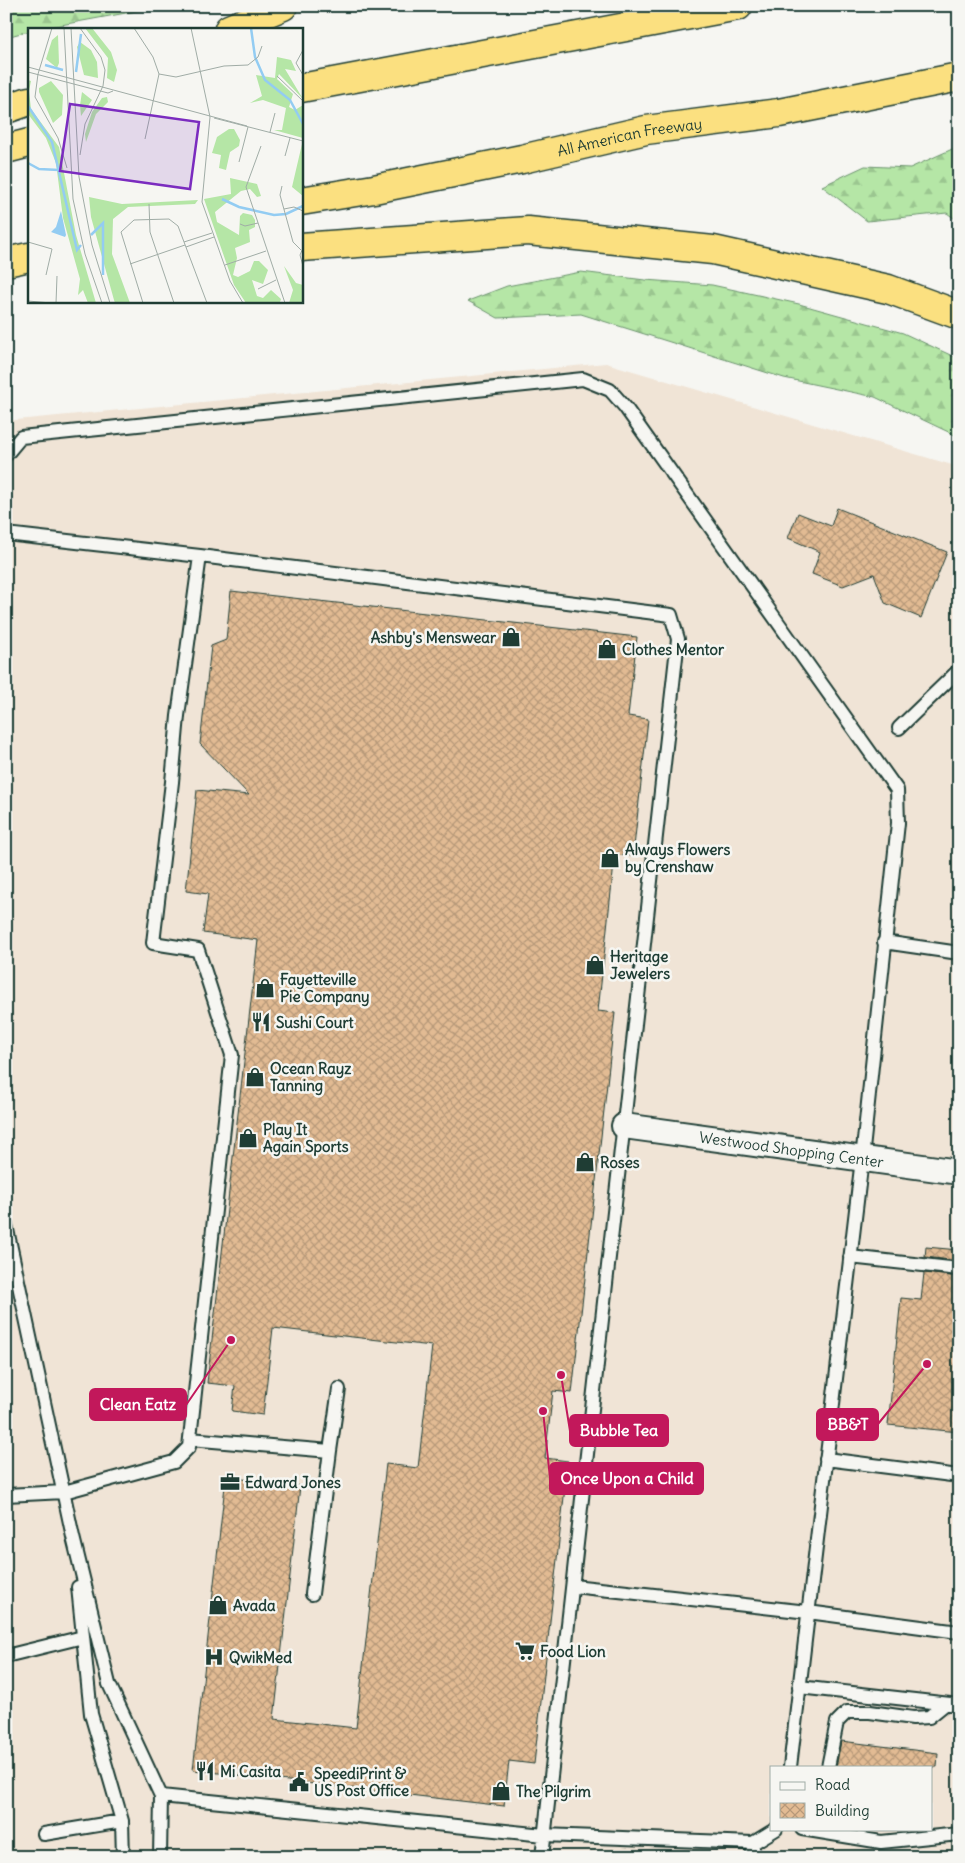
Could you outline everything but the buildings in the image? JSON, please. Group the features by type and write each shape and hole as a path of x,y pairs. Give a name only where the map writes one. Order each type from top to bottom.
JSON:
{"highway":[{"path":"231,28 283,6"},
{"path":"302,88 738,6"},
{"name":"All American Freeway","path":"302,201 374,189 522,159 646,130 779,112 959,77"},
{"path":"6,109 28,101"},
{"path":"6,149 28,143"},
{"path":"302,247 528,230 713,250 888,289 959,315"},
{"path":"6,262 28,257"},
{"path":"6,269 28,268"}],"street":[{"name":"Westwood Shopping Center","path":"624,1126 959,1172"}],"lane":[{"path":"6,455 21,437 583,379 610,390 653,447 897,790 898,823 862,1159 790,1766"},
{"path":"6,534 671,614 678,639 542,1857"},
{"path":"6,1495 64,1492 174,1462 189,1447 232,1055 198,950 153,943 178,716 200,556"},
{"path":"899,728 959,670"},
{"path":"884,942 959,952"},
{"path":"6,1225 73,1537 108,1684 161,1796 160,1857"},
{"path":"850,1257 959,1269"},
{"path":"312,1594 339,1388"},
{"path":"190,1439 330,1451"},
{"path":"826,1459 959,1476"},
{"path":"73,1537 91,1714 122,1821 123,1857"},
{"path":"573,1586 808,1612 959,1632"},
{"path":"10,1654 83,1637"},
{"path":"799,1687 959,1705"},
{"path":"828,1766 836,1722 847,1712 870,1712 914,1718 929,1717 945,1704"},
{"path":"161,1796 544,1835 753,1843 774,1830"},
{"path":"44,1834 122,1821"},
{"path":"821,1831 881,1842 959,1834"},
{"path":"752,1857 753,1843"}],"shaded area":[{"path":"606,363 959,467 959,1857 6,1857 6,421"}],"green space":[{"path":"6,6 164,6 44,28 28,28 28,31 6,37"},
{"path":"959,146 959,222 947,213 867,221 822,186 865,166 910,168"},
{"path":"581,272 645,280 712,285 799,304 903,333 959,359 959,437 875,397 784,378 581,314 498,318 468,301 507,286"}],"place":[{"name":"Ashby's Menswear","path":"511,637"},
{"name":"Clothes Mentor","path":"607,649"},
{"name":"Always Flowers by Crenshaw","path":"610,858"},
{"name":"Heritage Jewelers","path":"595,965"},
{"name":"Fayetteville Pie Company","path":"265,988"},
{"name":"Sushi Court","path":"261,1022"},
{"name":"Ocean Rayz Tanning","path":"255,1077"},
{"name":"Play It Again Sports","path":"248,1138"},
{"name":"Roses","path":"585,1162"},
{"name":"Clean Eatz","path":"231,1340"},
{"name":"BB&T","path":"927,1364"},
{"name":"Bubble Tea","path":"561,1375"},
{"name":"Once Upon a Child","path":"543,1411"},
{"name":"Edward Jones","path":"230,1482"},
{"name":"Avada","path":"218,1605"},
{"name":"Food Lion","path":"525,1651"},
{"name":"QwikMed","path":"214,1657"},
{"name":"Mi Casita","path":"205,1771"},
{"name":"SpeediPrint & US Post Office","path":"299,1782"},
{"name":"The Pilgrim","path":"501,1791"}]}
